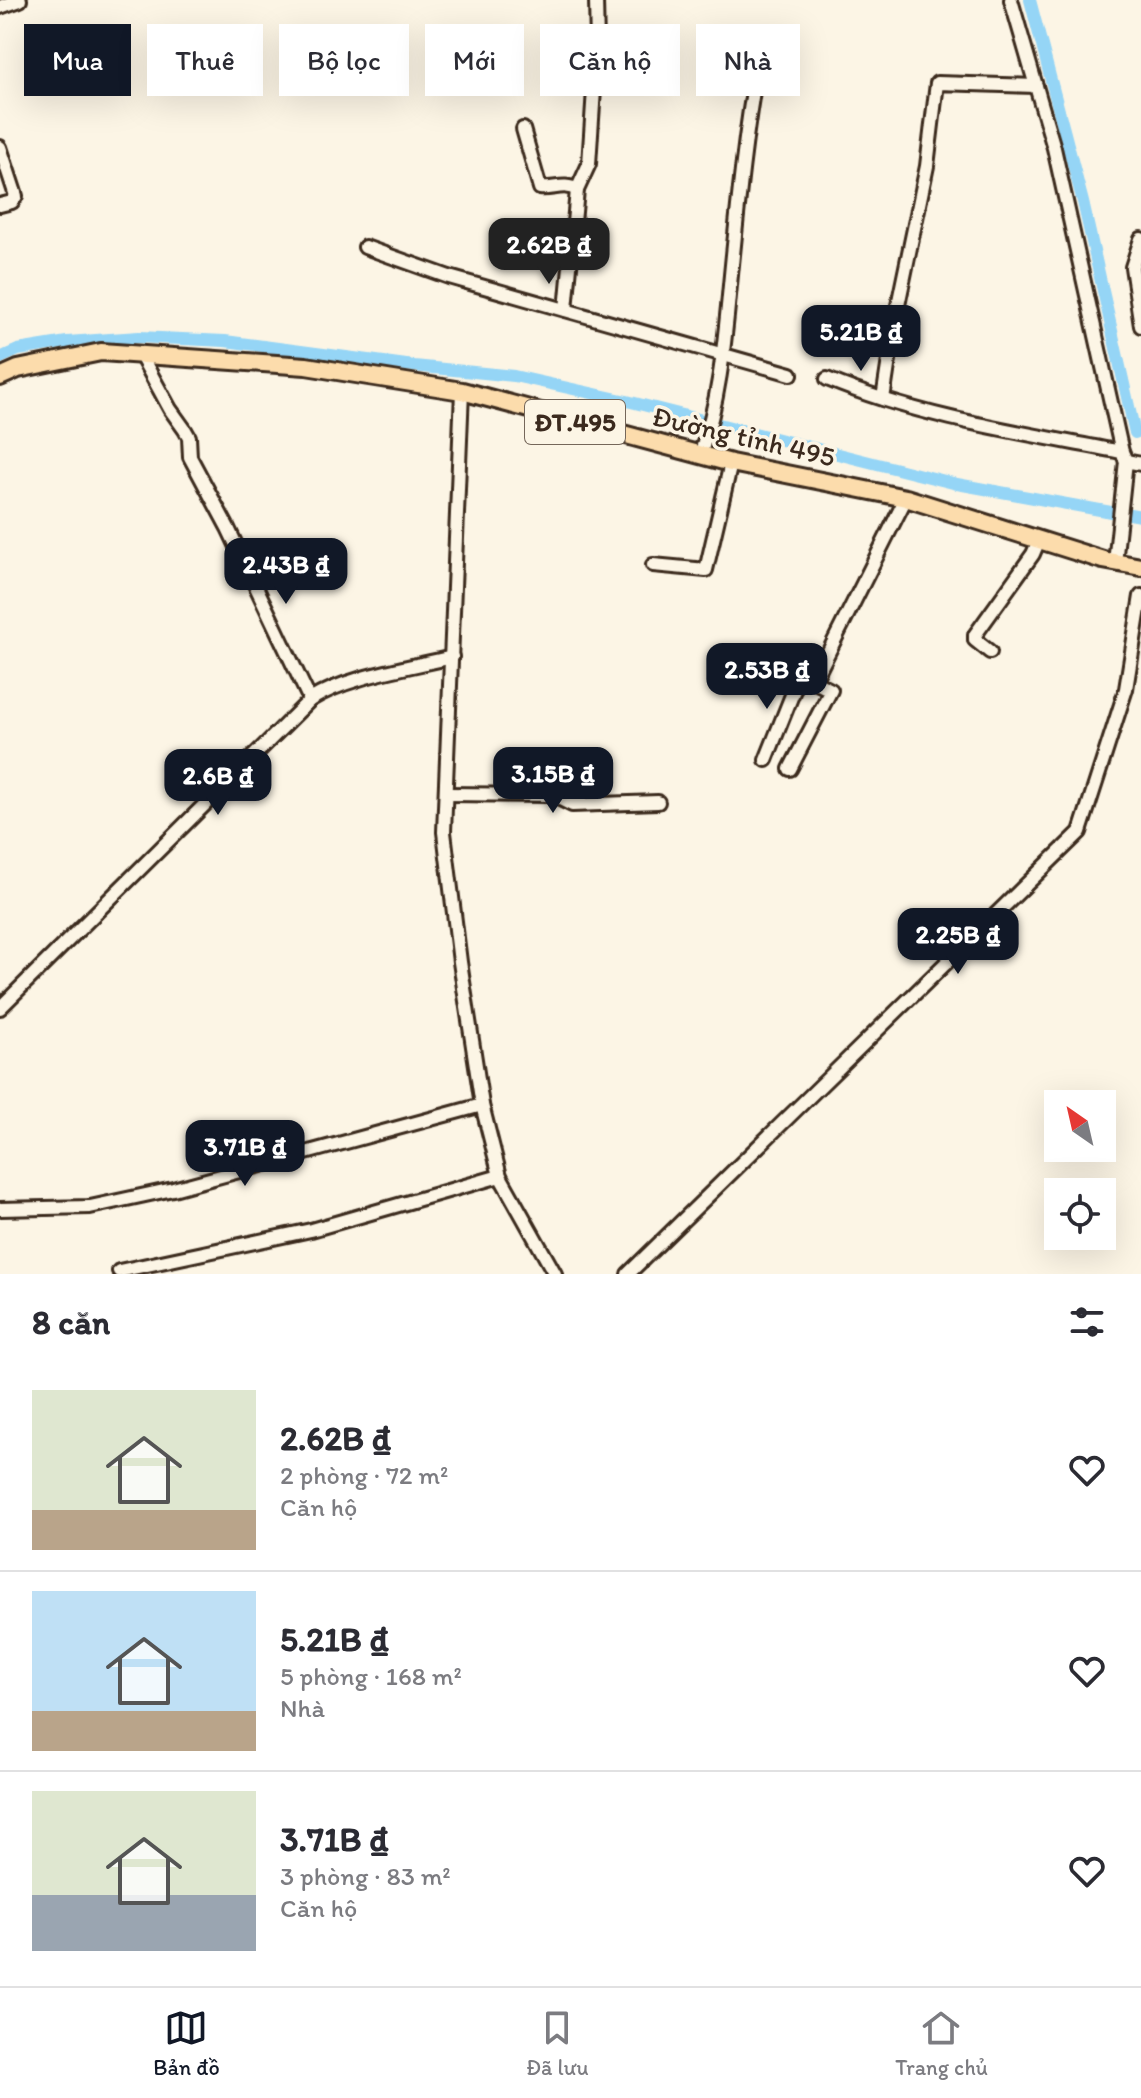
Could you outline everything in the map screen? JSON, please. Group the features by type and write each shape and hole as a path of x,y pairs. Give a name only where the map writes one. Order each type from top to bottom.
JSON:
{"main road":[{"name":"Đường tỉnh 495","path":"0,377 18,369 101,352 306,366 462,391 731,463 906,498 1115,563 1141,567"}],"street":[{"path":"0,7 20,0"},
{"path":"566,310 577,190 589,164 597,45 596,0"},
{"path":"1011,0 1033,86 1054,148 1124,457 1115,563"},
{"path":"883,399 895,320 927,166 937,83 1033,86"},
{"path":"700,455 708,433 723,356 753,96"},
{"path":"523,129 540,188 573,187 577,190"},
{"path":"0,147 16,196 12,202 0,205"},
{"path":"1141,239 1132,267 1141,326"},
{"path":"365,247 449,277 791,374"},
{"path":"140,354 189,437 190,457 228,528 310,700"},
{"path":"827,379 883,399 1124,457 1141,464"},
{"path":"462,391 444,832 482,1105 500,1176 555,1274"},
{"path":"653,565 706,570 731,463"},
{"path":"814,681 906,498"},
{"path":"990,652 975,640 975,635 1033,554 1039,540"},
{"path":"628,1274 1080,832 1126,689 1141,596"},
{"path":"0,1008 310,700 321,693 366,679 452,657"},
{"path":"766,760 800,675 831,690 790,769"},
{"path":"446,794 552,795 577,805 658,802"},
{"path":"0,1209 90,1207 159,1192 482,1105"},
{"path":"119,1271 311,1230 500,1176"}],"waterway":[{"path":"1030,0 1083,202 1135,433"},
{"path":"0,358 18,350 67,342 139,337 225,341 514,376 627,401 957,484 1111,512"},
{"path":"1130,514 1141,516"}]}
